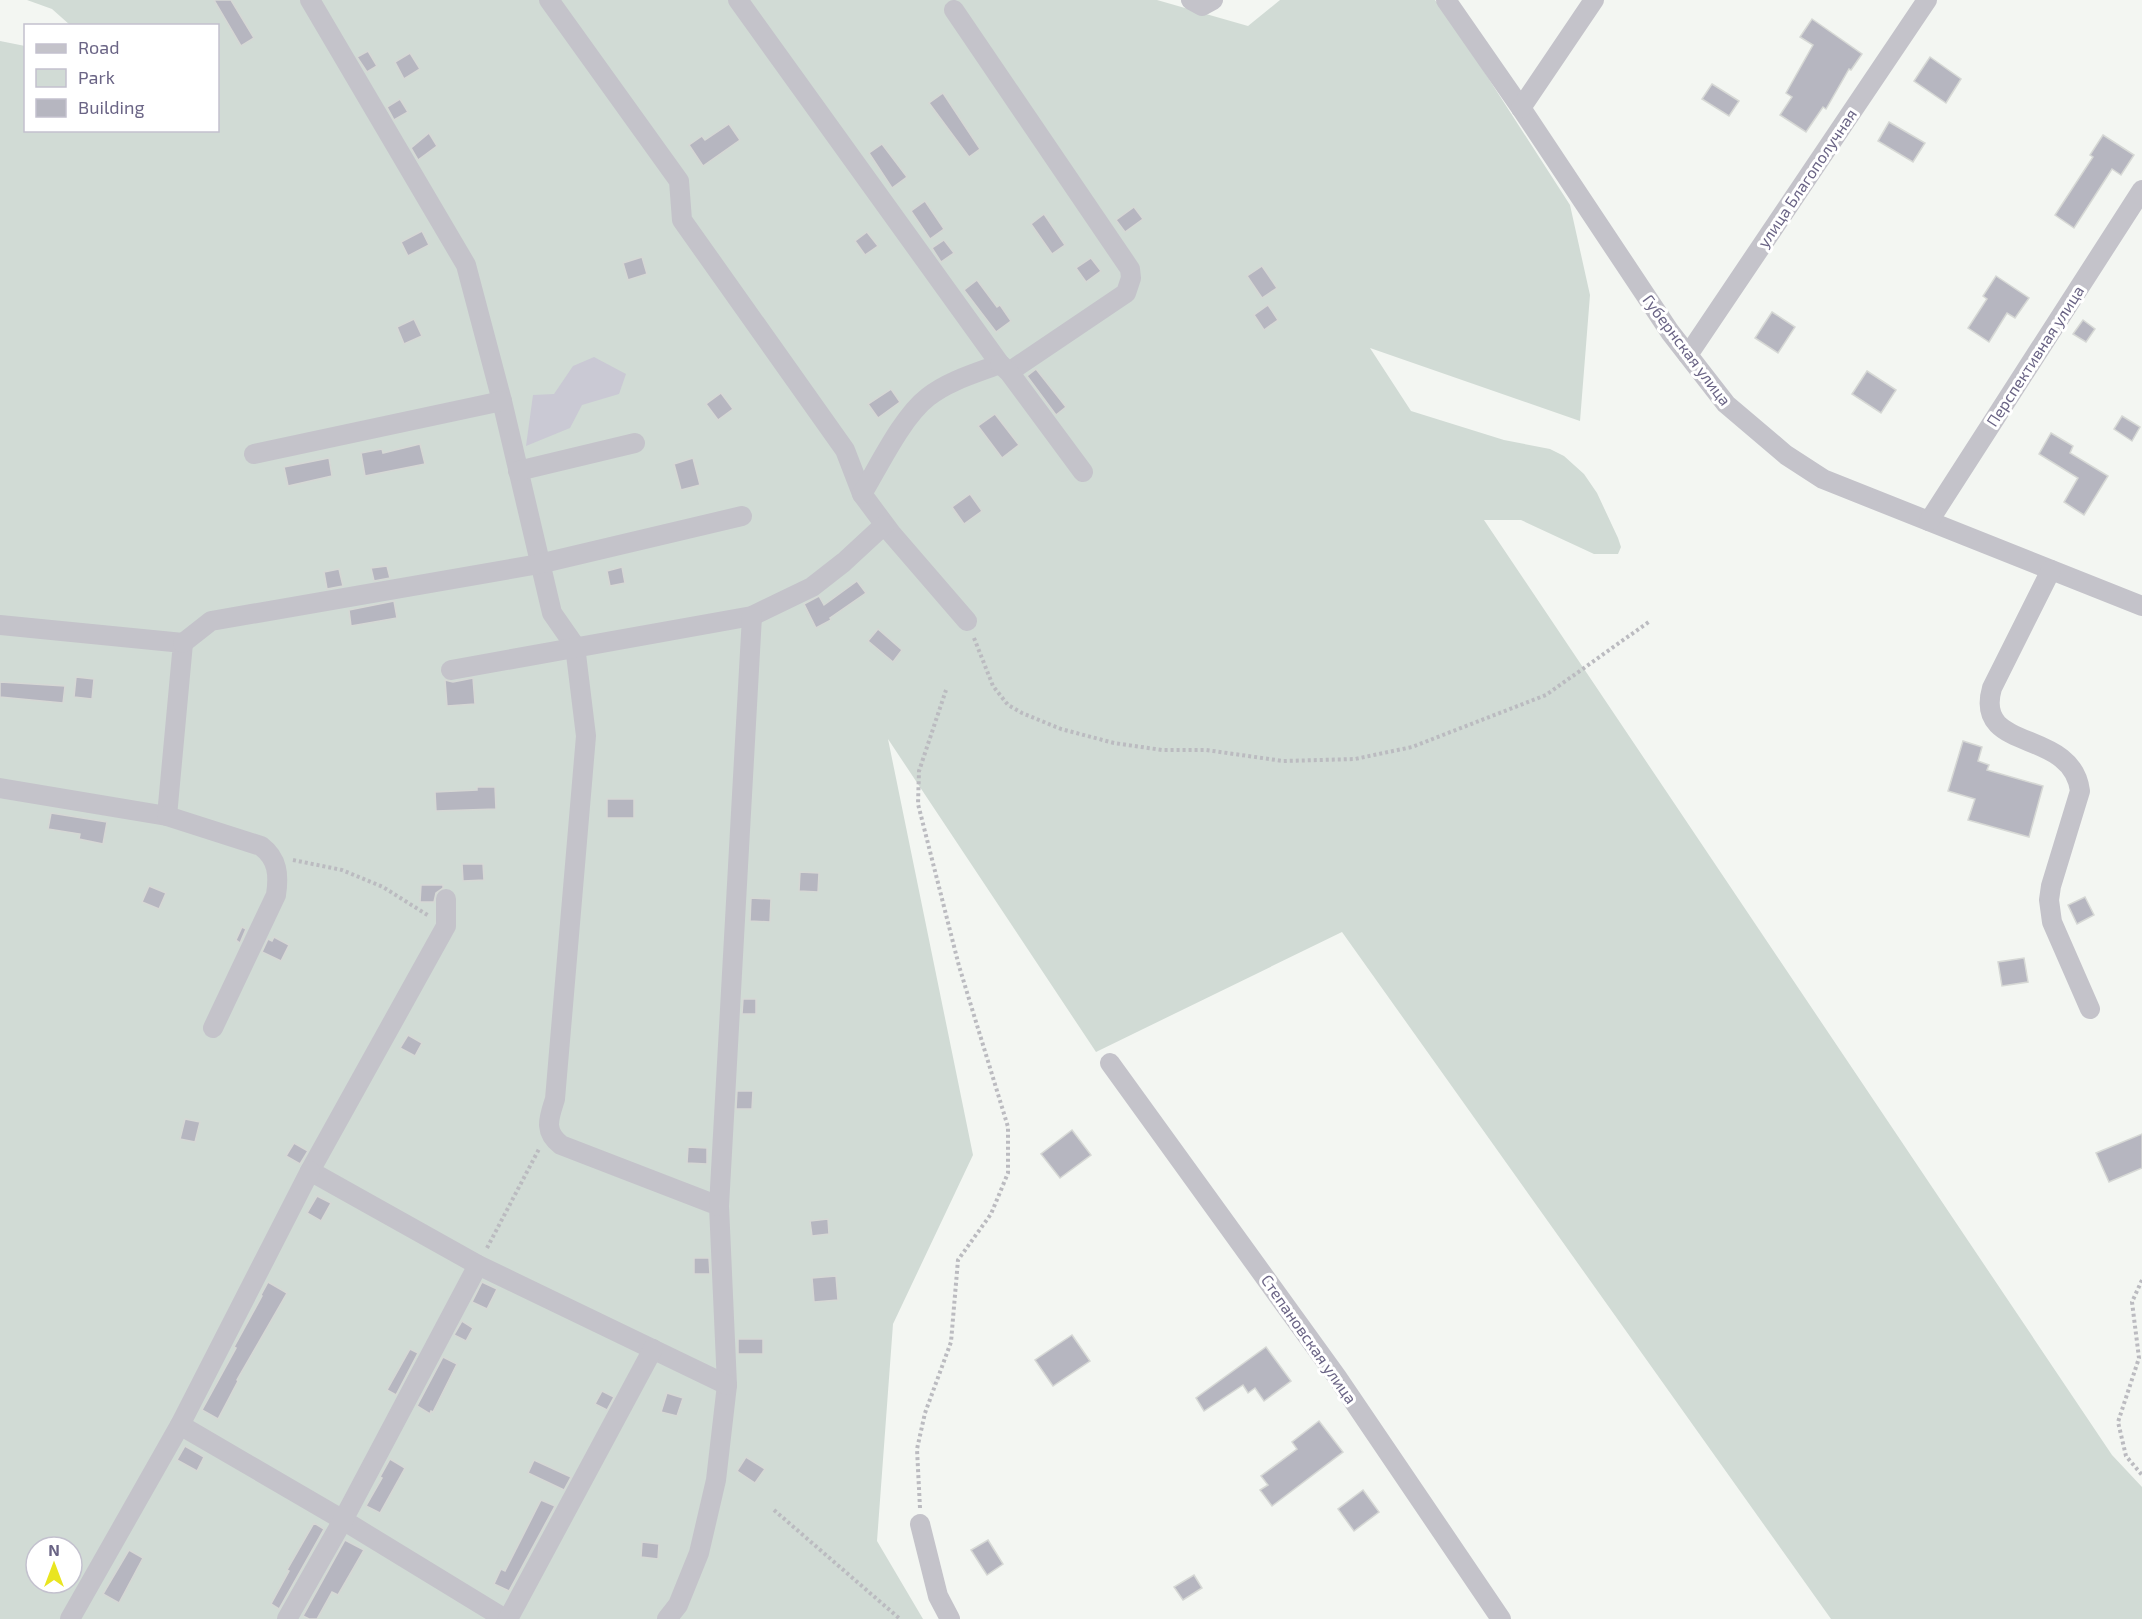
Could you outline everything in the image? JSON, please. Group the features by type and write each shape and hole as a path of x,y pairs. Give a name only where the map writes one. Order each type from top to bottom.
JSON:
{"street":[{"path":"310,0 466,266 502,401 552,613 575,646 586,736 555,1099 549,1117 549,1130 553,1138 561,1145 719,1206"},
{"path":"549,0 679,181 682,220 845,450 862,494 884,525 967,621"},
{"path":"738,0 1004,368 1083,472"},
{"path":"1191,0 1202,6 1213,0"},
{"name":"Губернская улица","path":"1446,0 1670,332 1726,404 1785,455 1823,479 2142,606"},
{"path":"1521,108 1594,0"},
{"name":"улица Благополучная","path":"1688,355 1927,0"},
{"path":"862,494 907,420 927,398 948,385 1004,368 1126,293 1131,278 1130,269 954,10"},
{"name":"Перспективная улица","path":"1929,521 2142,190"},
{"path":"254,454 502,401"},
{"path":"518,471 635,443"},
{"path":"0,625 183,643 211,621 539,564 742,516"},
{"path":"452,670 575,646 752,616 812,587 844,562 884,525"},
{"path":"2051,570 1992,688 1989,711 1999,727 2058,754 2078,778 2080,791 2051,886 2049,900 2052,922 2090,1009"},
{"path":"667,1619 678,1605 699,1553 716,1480 727,1385 719,1206 752,616"},
{"path":"167,816 183,643"},
{"path":"0,788 167,816 261,846 270,853 278,878 276,895 213,1028"},
{"path":"70,1619 180,1425 310,1171 446,926 446,899"},
{"name":"Степановская улица","path":"1110,1063 1337,1377 1501,1619"},
{"path":"310,1171 478,1265 727,1385"},
{"path":"287,1619 343,1520 478,1265"},
{"path":"180,1425 506,1619 653,1349"},
{"path":"920,1524 938,1596 950,1619"}],"path":[{"path":"967,621 993,686 1008,705 1022,713 1061,729 1114,743 1162,750 1206,750 1283,761 1355,759 1412,747 1546,694 1650,621"},
{"path":"920,1524 917,1449 925,1413 951,1342 958,1260 992,1214 1008,1173 1008,1127 959,966 918,804 919,771 946,690"},
{"path":"270,853 298,862 342,870 383,887 446,926"},
{"path":"478,1265 549,1130"},
{"path":"2142,1280 2133,1302 2139,1358 2118,1422 2126,1456 2142,1474"},
{"path":"774,1510 900,1619"}],"green space":[{"path":"27,0 1157,0 1248,26 1280,0 1435,0 1447,14 1570,205 1590,295 1580,421 1370,348 1411,411 1504,440 1550,449 1564,456 1584,474 1597,493 1618,538 1621,547 1618,554 1594,554 1521,520 1484,520 2112,1455 2142,1487 2142,1619 1831,1619 1342,932 1096,1052 888,739 973,1155 893,1324 877,1541 923,1619 0,1619 0,41 24,46 24,132 219,132 219,24 69,24 52,9"}],"shaded area":[{"path":"594,357 626,374 619,394 582,405 570,428 526,446 533,395 554,394 573,366"}],"building":[{"path":"214,0 231,0 254,38 241,46"},
{"path":"1812,19 1862,54 1851,70 1849,69 1826,109 1823,107 1806,132 1780,115 1792,97 1786,93 1813,45 1800,37"},
{"path":"368,51 377,66 367,72 357,57"},
{"path":"410,53 420,69 404,79 395,62"},
{"path":"1930,57 1961,79 1946,103 1914,81"},
{"path":"1712,84 1739,101 1729,116 1702,99"},
{"path":"943,93 980,149 969,157 929,103"},
{"path":"400,99 408,112 394,120 387,107"},
{"path":"1889,122 1925,143 1913,162 1878,141"},
{"path":"729,124 740,140 703,166 689,145 702,136 705,140"},
{"path":"429,133 437,146 418,160 411,148"},
{"path":"2103,135 2134,155 2121,175 2112,169 2074,228 2055,215 2093,157 2090,155"},
{"path":"882,144 907,177 892,188 869,153"},
{"path":"925,201 944,229 930,239 911,211"},
{"path":"1134,207 1143,219 1125,232 1116,220"},
{"path":"1044,214 1065,245 1052,254 1031,224"},
{"path":"422,231 429,245 408,256 401,242"},
{"path":"867,232 878,246 865,255 855,241"},
{"path":"944,240 954,253 941,262 932,248"},
{"path":"642,257 647,274 628,280 623,263"},
{"path":"1091,258 1101,271 1086,282 1076,268"},
{"path":"1262,266 1277,288 1262,298 1247,276"},
{"path":"1996,276 2029,298 2015,318 2007,313 1989,342 1968,328 1987,299 1983,296"},
{"path":"977,280 997,307 1000,305 1011,321 996,332 964,290"},
{"path":"1268,305 1278,320 1264,330 1254,315"},
{"path":"1772,312 1795,327 1778,353 1755,338"},
{"path":"414,319 422,336 404,344 397,327"},
{"path":"2083,320 2095,329 2086,342 2073,334"},
{"path":"1036,369 1066,407 1056,415 1027,376"},
{"path":"1867,371 1896,390 1881,413 1852,394"},
{"path":"891,389 900,402 878,418 868,404"},
{"path":"721,393 733,409 718,420 706,404"},
{"path":"995,414 1019,445 1002,458 978,426"},
{"path":"2122,416 2140,427 2132,441 2114,429"},
{"path":"2051,433 2073,446 2070,453 2108,476 2084,515 2064,502 2078,478 2039,454"},
{"path":"420,444 425,464 365,476 361,453 382,449 383,453"},
{"path":"329,458 332,476 288,486 284,467"},
{"path":"693,458 700,485 681,490 674,464"},
{"path":"970,494 982,511 964,524 952,507"},
{"path":"387,566 390,578 374,581 371,568"},
{"path":"622,567 625,583 610,586 607,571"},
{"path":"339,569 343,586 327,589 324,572"},
{"path":"857,581 866,593 830,618 831,620 816,628 804,604 819,596 824,605"},
{"path":"394,601 397,618 351,626 349,610"},
{"path":"878,629 902,650 893,662 868,641"},
{"path":"76,677 94,679 92,699 74,697"},
{"path":"473,678 475,704 447,706 445,680 453,682"},
{"path":"0,682 65,686 63,703 0,697"},
{"path":"1963,741 1982,747 1978,761 1989,765 1987,770 2043,786 2029,837 1968,820 1975,799 1948,791"},
{"path":"477,787 495,787 496,809 436,811 435,792 477,790"},
{"path":"607,799 634,799 634,818 607,818"},
{"path":"51,813 107,822 103,844 79,839 80,834 48,829"},
{"path":"462,864 483,864 484,880 463,881"},
{"path":"800,872 819,873 818,892 799,891"},
{"path":"421,885 443,885 443,888 436,893 434,902 420,902"},
{"path":"149,886 166,893 159,909 142,902"},
{"path":"2085,897 2094,915 2077,924 2068,905"},
{"path":"751,898 771,899 770,922 750,921"},
{"path":"242,927 246,929 240,943 236,940"},
{"path":"274,937 289,945 281,961 262,952 268,939 272,941"},
{"path":"2024,958 2028,982 2002,986 1998,962"},
{"path":"743,999 756,999 756,1014 742,1014"},
{"path":"408,1035 422,1043 415,1056 400,1048"},
{"path":"737,1091 753,1091 752,1109 736,1109"},
{"path":"185,1119 200,1122 195,1142 180,1139"},
{"path":"1072,1130 1091,1155 1060,1178 1041,1154"},
{"path":"2142,1134 2142,1168 2109,1182 2096,1153"},
{"path":"294,1143 308,1151 300,1164 286,1156"},
{"path":"688,1147 707,1148 707,1164 687,1163"},
{"path":"317,1196 331,1203 321,1221 307,1213"},
{"path":"828,1219 829,1234 812,1236 810,1221"},
{"path":"694,1258 709,1258 710,1274 694,1274"},
{"path":"836,1276 838,1300 814,1302 812,1278"},
{"path":"268,1282 287,1293 237,1380 218,1419 202,1410 236,1348 234,1347"},
{"path":"482,1282 497,1289 487,1309 472,1302"},
{"path":"462,1321 473,1328 466,1341 454,1335"},
{"path":"1072,1335 1090,1361 1053,1386 1035,1360"},
{"path":"738,1339 763,1339 763,1354 738,1354"},
{"path":"1266,1347 1291,1381 1264,1401 1255,1388 1248,1393 1243,1385 1204,1411 1196,1398"},
{"path":"410,1349 418,1353 396,1395 387,1390"},
{"path":"443,1357 457,1364 430,1414 417,1406"},
{"path":"602,1391 614,1397 607,1410 595,1404"},
{"path":"667,1393 683,1398 677,1416 661,1412"},
{"path":"1319,1421 1343,1452 1272,1506 1260,1490 1268,1485 1261,1476 1297,1449 1292,1442"},
{"path":"185,1446 204,1457 197,1471 177,1460"},
{"path":"746,1457 765,1469 755,1483 737,1471"},
{"path":"390,1459 405,1468 380,1513 366,1506"},
{"path":"534,1460 571,1477 564,1490 528,1473"},
{"path":"1363,1490 1379,1512 1354,1531 1338,1509"},
{"path":"541,1500 555,1506 509,1591 494,1584 501,1569 505,1571"},
{"path":"314,1523 324,1529 279,1609 271,1604 289,1571 287,1570"},
{"path":"345,1540 364,1550 338,1595 332,1592 317,1619 303,1616"},
{"path":"988,1540 1003,1564 987,1575 971,1550"},
{"path":"642,1542 659,1544 658,1559 641,1557"},
{"path":"129,1550 143,1558 119,1603 103,1594"},
{"path":"1194,1575 1202,1588 1183,1600 1174,1587"}]}
